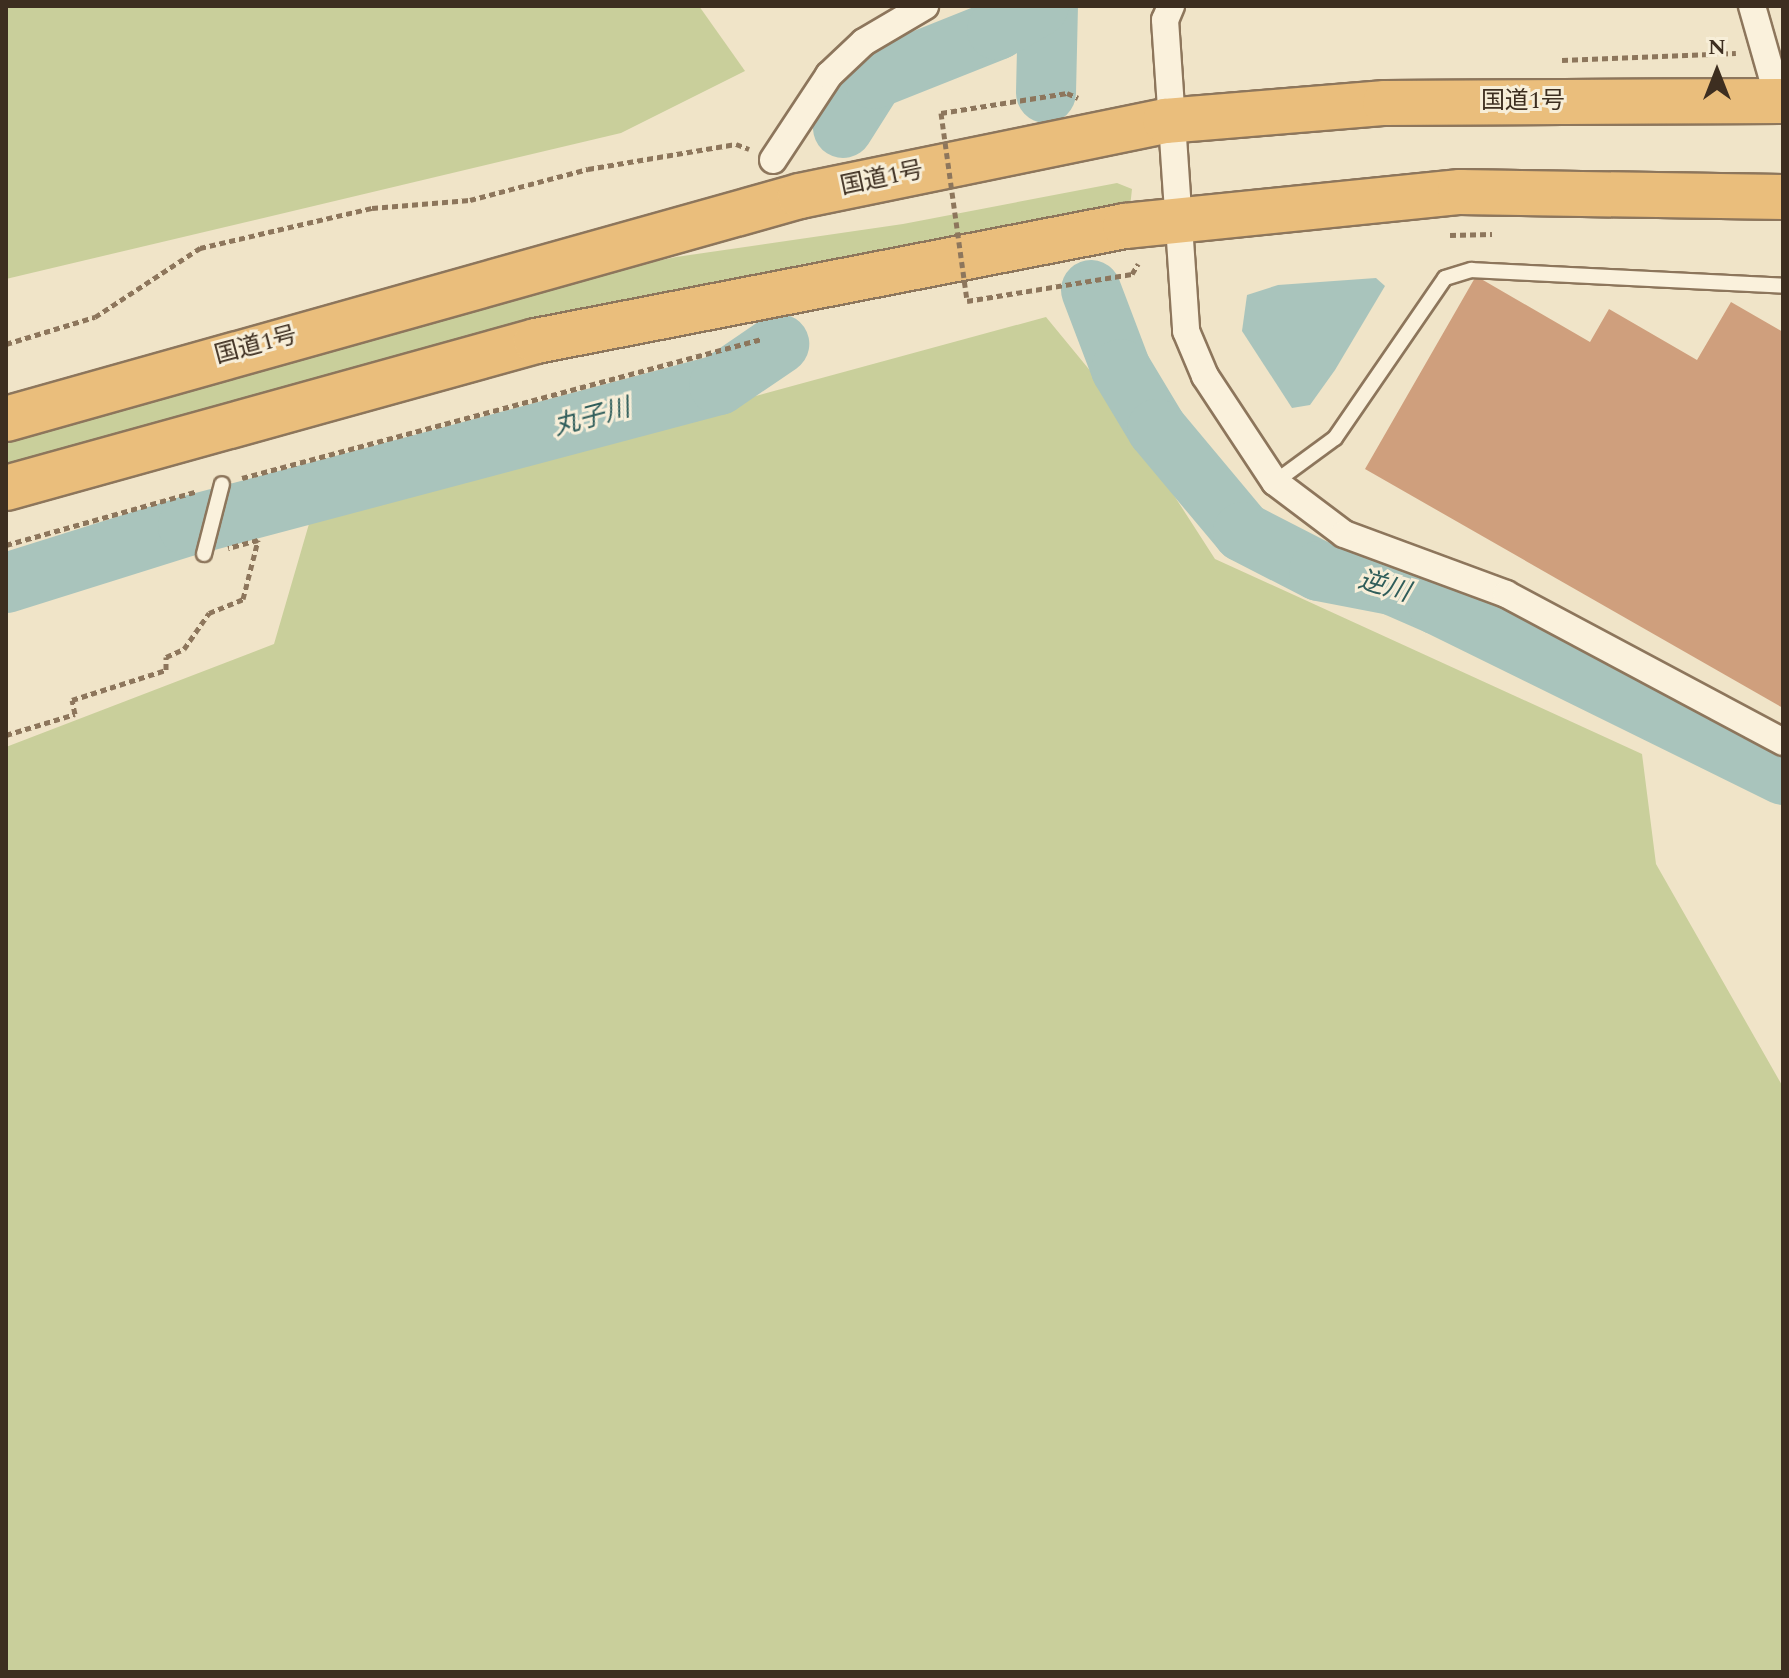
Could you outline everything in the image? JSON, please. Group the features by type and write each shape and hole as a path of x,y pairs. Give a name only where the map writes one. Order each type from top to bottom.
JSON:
{"highway":[{"name":"国道1号","path":"6,419 800,196 1175,121 1385,103 1781,101"},
{"path":"6,488 536,341 1460,192 1783,197"}],"street":[{"path":"773,160 829,75 864,42 925,6"},
{"path":"1170,6 1165,20 1175,121 1179,237 1193,353 1275,482 1344,534 1506,594 1783,742"},
{"path":"1752,6 1781,101"}],"lane":[{"path":"1275,482 1335,438 1445,278 1472,270 1783,286"},
{"path":"204,554 222,484"}],"path":[{"path":"1067,93 941,113 967,301 1132,274"},
{"path":"1443,235 1506,234"},
{"path":"1126,261 1179,237"},
{"path":"959,295 1005,285"},
{"path":"6,545 766,338"},
{"path":"6,735 75,714 72,700 166,670 166,657 184,649 209,613 243,599 258,540 204,554"}],"green space":[{"path":"6,6 699,6 745,71 621,133 6,279"},
{"path":"1117,183 1132,189 1130,207 803,264 517,333 6,474 6,440 510,292 676,257 903,224"},
{"path":"1046,317 1106,390 1215,559 1642,754 1656,864 1783,1087 1783,1672 6,1672 6,747 274,644 311,517"}],"water":[{"path":"1376,278 1385,286 1335,370 1310,405 1292,408 1242,331 1247,295 1278,285"}],"building":[{"path":"1476,276 1590,342 1609,309 1697,360 1731,302 1783,332 1783,708 1365,469"}],"waterway":[{"name":"丸子川","path":"843,128 874,79 997,30 1039,6"},
{"name":"逆川","path":"1046,93 1048,6"},
{"name":"逆川","path":"1091,290 1121,369 1157,429 1243,532 1319,571 1392,585 1438,605 1783,775"},
{"name":"丸子川","path":"6,583 188,526 719,385 779,344"}]}
